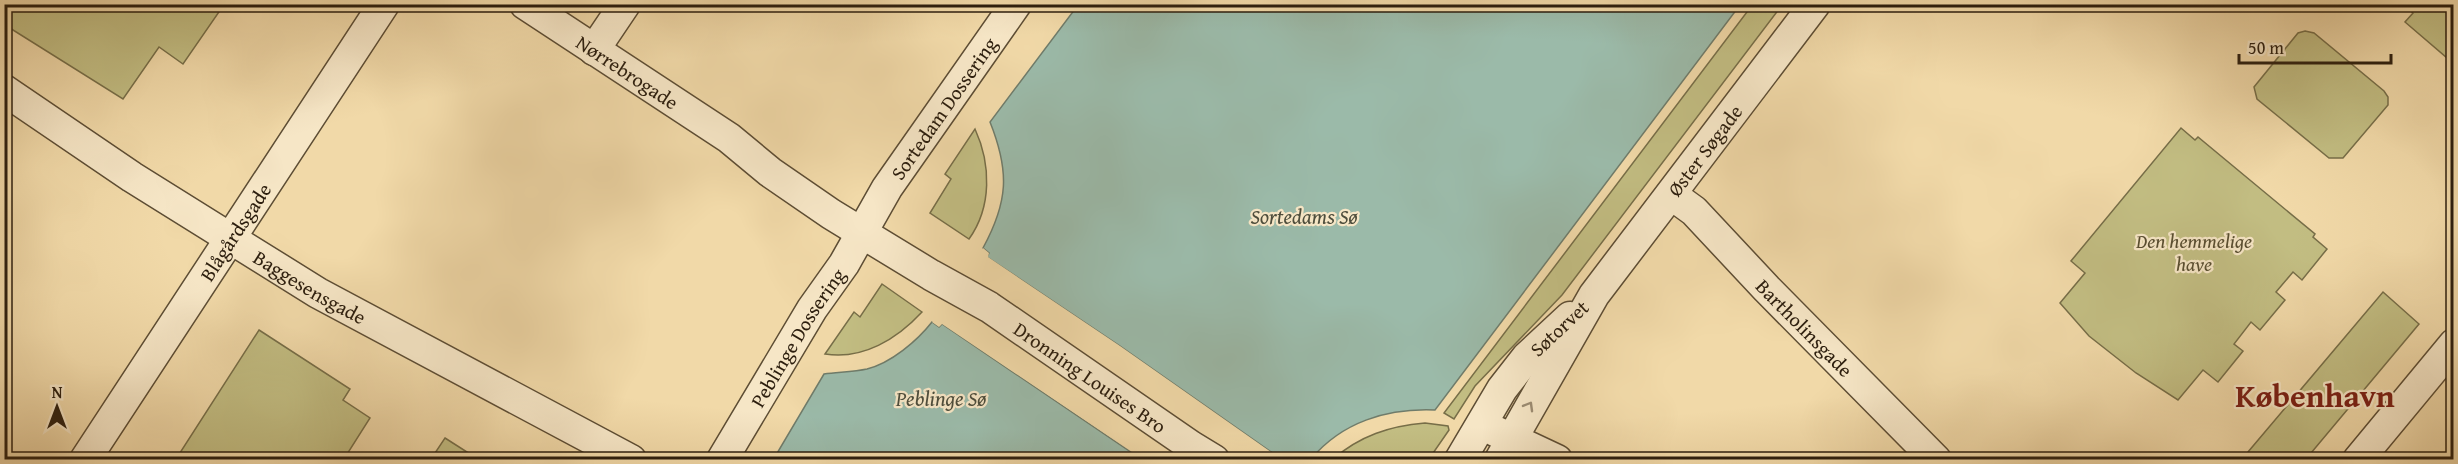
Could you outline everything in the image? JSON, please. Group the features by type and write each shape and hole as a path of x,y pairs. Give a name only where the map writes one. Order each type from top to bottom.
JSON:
{"street":[{"name":"Blågårdsgade","path":"85,459 384,4"},
{"name":"Nørrebrogade","path":"525,4 729,138 867,224"},
{"path":"594,50 625,4"},
{"name":"Sortedam Dossering","path":"867,224 931,123 1016,4"},
{"name":"Øster Søgade","path":"1594,295 1815,4"},
{"name":"Baggesensgade","path":"4,90 132,177 318,293 585,449 631,459"},
{"name":"Bartholinsgade","path":"1672,195 1694,211 1767,289 1936,459"},
{"name":"Peblinge Dossering","path":"722,459 812,309 867,224"},
{"name":"Dronning Louises Bro","path":"867,224 940,260 989,307 1204,455"},
{"name":"Søtorvet","path":"1460,459 1502,389 1527,357 1594,295"},
{"name":"Søtorvet","path":"1506,449 1594,295"},
{"path":"2358,459 2454,344"},
{"path":"1481,424 1506,449 1557,459"}],"green space":[{"path":"1753,4 1782,5 1562,295 1475,386 1454,419 1444,413"},
{"path":"5,5 215,5 221,9 183,64 159,47 123,99 5,25"},
{"path":"2403,5 2453,5 2453,63 2405,22 2413,13"},
{"path":"2305,31 2314,33 2384,91 2388,97 2388,105 2343,158 2329,158 2257,99 2254,87 2298,33"},
{"name":"Den hemmelige have","path":"2181,128 2195,140 2198,137 2315,234 2313,237 2327,249 2302,280 2293,272 2276,292 2285,300 2260,330 2251,322 2234,344 2243,351 2218,382 2203,370 2178,400 2136,373 2089,336 2060,303 2085,273 2071,261"},
{"path":"975,129 984,156 987,185 982,213 969,239 930,213 951,179 945,174"},
{"path":"882,284 922,312 902,331 878,345 853,354 825,354 854,312 860,317"},
{"path":"2383,292 2419,324 2306,459 2245,459 2248,452"},
{"path":"259,330 350,389 343,400 370,418 344,459 176,459"},
{"path":"1425,423 1448,426 1449,430 1429,459 1333,459 1364,438 1399,427"},
{"path":"445,438 478,459 431,459"}],"water":[{"name":"Sortedams Sø","path":"1078,5 1740,5 1435,410 1400,412 1367,420 1337,435 1311,459 1281,459 1120,346 987,257 989,253 983,248 997,216 1003,186 1001,156 990,122"},
{"name":"Peblinge Sø","path":"932,322 939,327 942,324 1141,459 773,460 824,374 867,369 885,362 911,344"}],"pier":[{"path":"983,248 989,253 988,257 1281,459 1275,460 1118,348 986,260 985,254 981,251"},
{"path":"934,320 939,323 943,321 1144,460 942,324 939,327 932,322"}],"district":[{"name":"København","path":"2315,395"}]}
